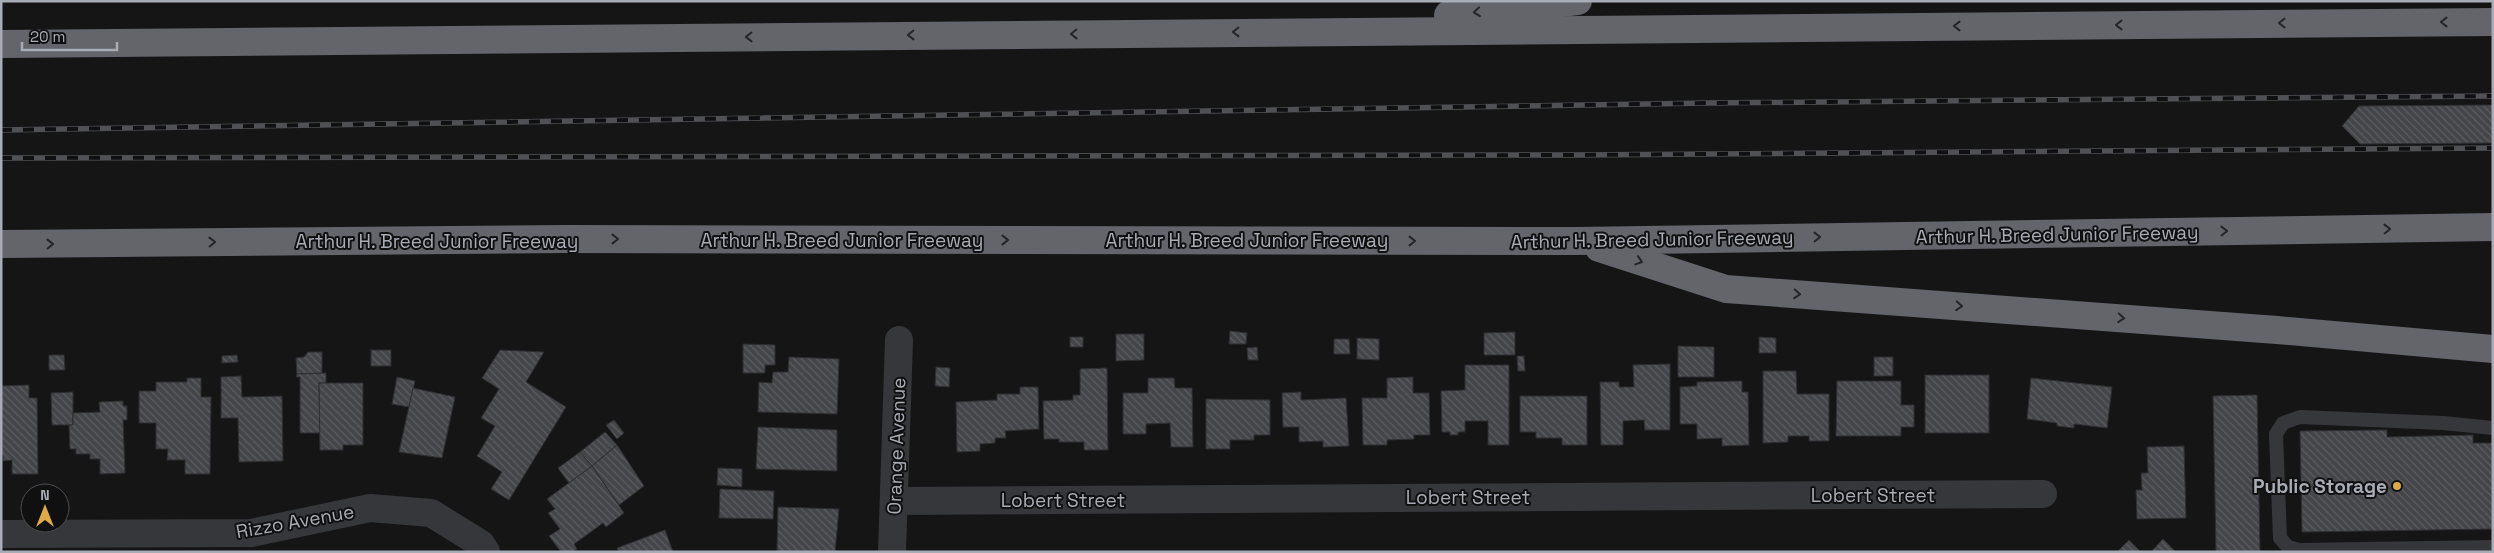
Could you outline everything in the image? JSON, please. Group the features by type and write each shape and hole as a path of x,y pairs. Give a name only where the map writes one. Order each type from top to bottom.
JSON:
{"highway":[{"path":"1285,32 1578,1"},
{"path":"1,44 2493,22"},
{"name":"Arthur H. Breed Junior Freeway","path":"1,244 556,239 1576,241 2493,227"},
{"path":"1576,241 1726,289 2277,330 2493,349"}],"street":[{"name":"Orange Avenue","path":"892,552 899,340"},
{"name":"Lobert Street","path":"894,501 2042,494"},
{"name":"Rizzo Avenue","path":"1,534 251,533 370,508 431,513 481,544 486,552"}],"lane":[{"path":"2493,428 2443,423 2300,417 2283,423 2276,434 2280,538 2288,547 2299,550 2493,547"}],"building":[{"path":"2493,105 2493,143 2360,144 2342,126 2359,106"},
{"path":"1230,331 1247,333 1246,344 1229,344"},
{"path":"1515,332 1515,355 1484,355 1484,333"},
{"path":"1116,334 1144,334 1144,360 1116,361"},
{"path":"1070,337 1083,337 1083,347 1070,347"},
{"path":"1759,337 1776,338 1776,353 1759,353"},
{"path":"1357,338 1379,339 1379,360 1357,359"},
{"path":"1334,339 1349,339 1350,354 1334,354"},
{"path":"743,344 775,345 775,365 765,365 765,373 743,373"},
{"path":"1678,346 1714,347 1714,377 1678,377"},
{"path":"1257,347 1258,360 1248,360 1247,348"},
{"path":"371,350 391,350 391,366 371,366"},
{"path":"500,350 544,352 526,382 566,407 509,500 491,489 502,472 477,456 495,426 481,418 499,389 482,378"},
{"path":"308,352 322,352 322,373 297,374 296,358 304,357"},
{"path":"49,355 64,355 65,370 49,370"},
{"path":"237,355 238,362 222,363 222,356"},
{"path":"1517,356 1524,356 1525,371 1518,371"},
{"path":"789,357 839,359 837,414 758,412 759,382 772,383 773,372 788,372"},
{"path":"1874,357 1893,357 1893,376 1874,376"},
{"path":"1670,364 1670,430 1645,430 1644,420 1623,421 1623,445 1601,445 1600,382 1619,382 1619,387 1634,387 1633,365"},
{"path":"1465,365 1509,365 1509,445 1488,445 1488,421 1465,421 1465,432 1458,432 1458,435 1442,432 1441,391 1465,390"},
{"path":"936,367 950,368 949,387 935,386"},
{"path":"1107,368 1108,450 1084,450 1084,442 1059,442 1059,439 1044,439 1043,401 1073,400 1073,395 1080,395 1080,369"},
{"path":"1763,371 1796,371 1797,394 1829,394 1829,441 1809,441 1809,436 1788,436 1788,442 1763,443"},
{"path":"326,373 326,383 319,383 320,433 300,433 300,377 296,377 297,374"},
{"path":"1925,375 1989,375 1989,433 1925,433"},
{"path":"241,376 242,397 282,396 283,461 239,462 238,418 221,418 221,377"},
{"path":"397,377 415,381 409,407 392,404"},
{"path":"1413,377 1413,393 1429,393 1430,435 1414,435 1414,439 1387,440 1387,445 1363,445 1362,398 1387,398 1387,378"},
{"path":"187,378 201,378 201,397 211,397 210,474 185,474 185,460 167,460 168,449 156,449 156,423 139,423 139,391 156,391 156,382 187,382"},
{"path":"1148,378 1174,378 1175,388 1192,388 1193,447 1171,447 1170,423 1146,424 1146,434 1123,434 1123,393 1148,393"},
{"path":"2031,378 2112,387 2107,428 2074,424 2074,428 2057,426 2057,423 2027,419"},
{"path":"1742,381 1742,392 1748,392 1749,445 1722,446 1722,438 1697,439 1697,424 1680,424 1680,387 1697,386 1697,382"},
{"path":"1837,381 1901,381 1901,405 1914,405 1914,427 1901,427 1901,436 1836,436"},
{"path":"319,383 363,383 363,445 343,445 343,450 320,450"},
{"path":"29,385 29,398 37,398 38,474 12,474 12,460 3,461 3,455 1,456 1,386"},
{"path":"1020,387 1038,387 1039,429 1005,431 1006,438 995,438 995,443 980,444 980,451 957,452 956,402 997,400 997,394 1020,394"},
{"path":"413,388 455,397 442,458 399,452"},
{"path":"73,392 73,425 52,425 51,393"},
{"path":"1301,392 1301,400 1346,398 1349,446 1323,447 1323,441 1299,442 1299,427 1283,427 1282,393"},
{"name":"Public Storage","path":"2257,395 2260,552 2216,552 2213,396"},
{"path":"1520,396 1587,396 1587,445 1562,445 1562,438 1536,438 1536,432 1520,432"},
{"path":"1206,399 1270,400 1270,435 1254,435 1254,440 1230,440 1230,449 1206,449"},
{"path":"123,401 123,406 127,406 127,420 123,420 125,473 100,474 100,459 90,459 90,454 76,454 76,449 70,449 69,425 73,425 73,413 100,412 99,402"},
{"path":"614,420 624,433 617,439 606,425"},
{"path":"758,427 837,430 837,471 756,469"},
{"name":"Public Storage","path":"2387,430 2387,437 2473,435 2473,443 2493,443 2493,529 2302,532 2300,431"},
{"path":"605,432 617,445 592,466 580,452"},
{"path":"617,445 644,486 619,505 592,466"},
{"path":"2184,446 2186,518 2137,519 2136,490 2142,490 2141,473 2148,473 2147,447"},
{"path":"580,452 592,466 569,483 558,468"},
{"path":"592,466 624,513 606,527 603,523 574,544 577,549 572,552 561,552 549,536 560,529 548,513 555,509 547,499"},
{"path":"718,468 742,469 742,487 717,485"},
{"path":"720,489 774,491 773,519 719,518"},
{"path":"778,507 839,509 835,552 777,552"},
{"path":"665,530 673,552 619,552 617,548"},
{"path":"2163,539 2176,552 2151,552"},
{"path":"2129,540 2141,552 2117,552"}],"railway":[{"path":"1,130 1708,103 2493,96"},
{"path":"1,158 1576,155 2493,148"}],"place":[{"name":"Public Storage","path":"2397,486"}]}
